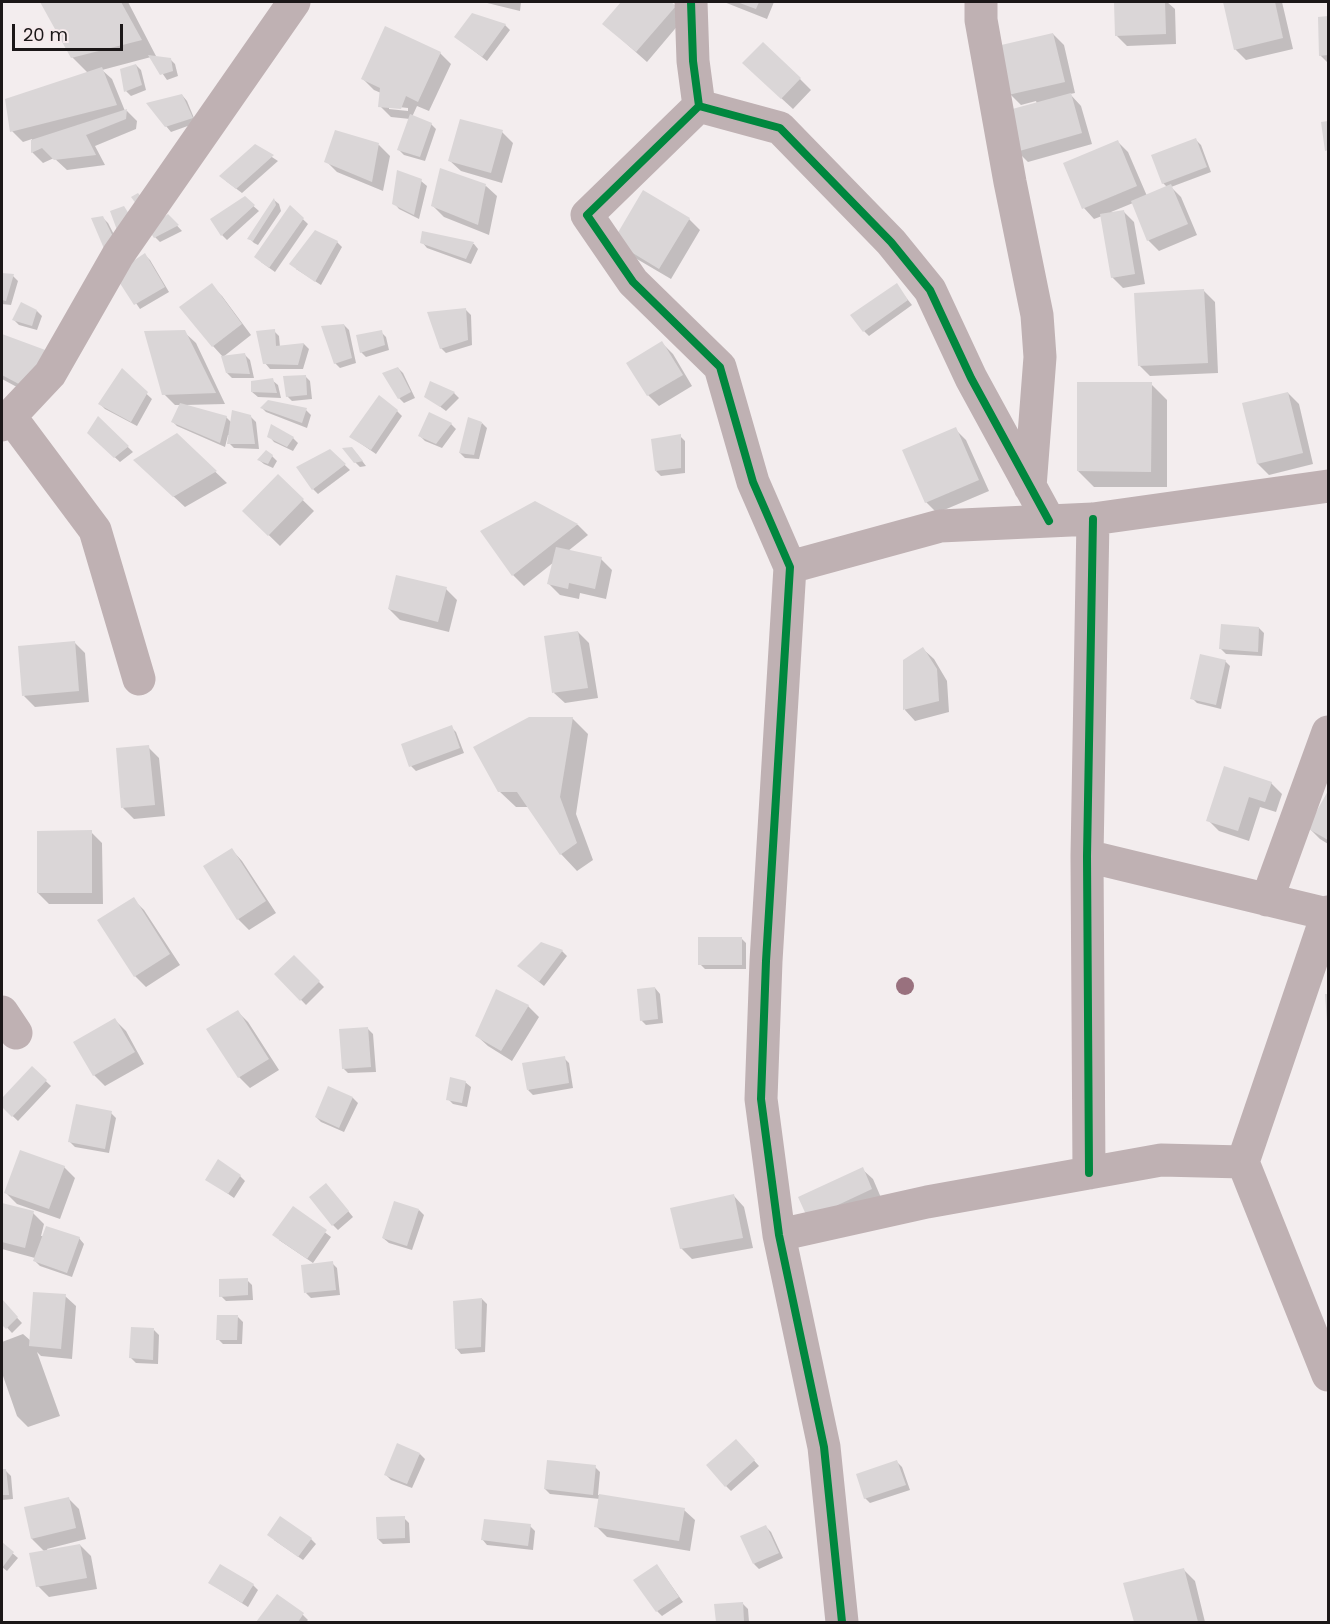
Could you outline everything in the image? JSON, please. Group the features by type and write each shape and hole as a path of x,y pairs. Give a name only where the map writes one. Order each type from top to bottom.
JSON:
{"street":[{"path":"139,679 95,530 6,420 50,374 118,255 294,2"},
{"path":"691,2 693,61 699,106"},
{"path":"981,2 985,43 1037,315 1040,357 1030,487"},
{"path":"699,106 780,128 891,242 930,290 971,378 1049,521"},
{"path":"699,106 586,215 633,282 720,367 753,482 790,567 767,949 761,1099 779,1235 824,1447 842,1623"},
{"path":"790,567 940,526 1093,519 1329,486"},
{"path":"1089,1173 1087,856 1093,519"},
{"path":"1267,900 1329,732"},
{"path":"1087,856 1328,913 1243,1162 1329,1375"},
{"path":"779,1235 927,1202 1161,1160 1243,1162"}],"building":[{"path":"40,2 121,2 142,40 71,58"},
{"path":"621,2 671,2 676,6 636,52 602,24"},
{"path":"737,2 759,2 756,9"},
{"path":"1114,2 1165,2 1166,34 1115,36"},
{"path":"1223,2 1275,2 1283,38 1234,50"},
{"path":"472,13 506,24 482,57 454,37"},
{"path":"1328,16 1328,55 1319,56 1318,17"},
{"path":"385,26 441,52 418,102 406,96 401,109 378,107 380,88 361,79"},
{"path":"1053,33 1065,82 1008,95 997,46"},
{"path":"763,42 801,78 781,99 742,63"},
{"path":"148,55 171,58 173,71 160,75"},
{"path":"136,64 142,85 124,92 120,69"},
{"path":"102,67 117,105 10,132 5,99"},
{"path":"1071,93 1082,133 1016,152 1005,111"},
{"path":"182,94 193,118 165,127 146,103"},
{"path":"127,109 126,119 86,135 96,155 54,160 42,148 31,153 31,140"},
{"path":"410,114 432,123 420,157 397,150"},
{"path":"460,119 503,130 491,173 448,161"},
{"path":"1328,121 1328,150 1325,151 1321,122"},
{"path":"335,130 379,143 372,182 324,162"},
{"path":"1196,138 1207,167 1162,184 1151,155"},
{"path":"1118,140 1137,186 1082,209 1063,163"},
{"path":"255,144 274,155 236,189 219,176"},
{"path":"440,168 486,184 478,225 431,206"},
{"path":"397,170 422,179 414,215 392,204"},
{"path":"1171,184 1188,224 1147,241 1131,201"},
{"path":"643,190 690,218 659,269 613,241"},
{"path":"138,193 147,204 140,209 131,197"},
{"path":"245,196 255,205 221,236 210,219"},
{"path":"274,198 276,205 253,241 247,239"},
{"path":"290,205 304,218 269,268 254,257"},
{"path":"124,206 134,222 117,230 110,211"},
{"path":"1124,210 1135,274 1111,278 1100,214"},
{"path":"168,214 179,225 154,238 148,229"},
{"path":"103,216 118,247 108,258 91,218"},
{"path":"315,230 338,241 315,282 289,264"},
{"path":"422,231 474,242 466,259 420,243"},
{"path":"145,253 165,287 134,305 114,274"},
{"path":"2,273 14,274 6,301 2,300"},
{"path":"212,283 242,324 212,347 179,307"},
{"path":"897,283 908,300 863,332 850,315"},
{"path":"1204,289 1208,363 1138,366 1134,293"},
{"path":"21,302 37,310 32,326 12,320"},
{"path":"466,308 468,340 440,349 427,312"},
{"path":"344,324 352,358 334,364 321,326"},
{"path":"275,329 276,346 304,343 298,365 263,364 256,331"},
{"path":"185,330 216,393 162,395 144,331"},
{"path":"382,330 385,345 360,353 356,335"},
{"path":"2,334 48,351 30,390 2,375"},
{"path":"662,341 683,375 647,396 626,363"},
{"path":"245,353 250,374 226,373 221,356"},
{"path":"398,367 411,392 398,399 382,373"},
{"path":"122,368 148,392 131,422 98,404"},
{"path":"306,375 307,395 286,397 283,376"},
{"path":"273,378 277,393 251,392 251,381"},
{"path":"430,381 455,392 440,407 424,397"},
{"path":"1077,382 1152,382 1151,472 1077,471"},
{"path":"1288,392 1303,453 1257,464 1242,403"},
{"path":"379,395 398,410 371,450 349,437"},
{"path":"268,400 307,408 302,423 260,408"},
{"path":"180,403 227,416 220,443 171,422"},
{"path":"232,410 251,415 255,444 227,444"},
{"path":"429,412 452,423 436,444 418,436"},
{"path":"98,416 129,446 114,458 87,433"},
{"path":"468,417 482,422 474,455 459,453"},
{"path":"271,424 294,437 287,447 267,437"},
{"path":"956,427 979,480 925,503 902,450"},
{"path":"177,433 217,471 173,497 133,460"},
{"path":"681,434 681,468 655,471 651,439"},
{"path":"352,447 363,461 354,463 342,448"},
{"path":"330,449 346,464 312,490 296,467"},
{"path":"266,450 273,455 268,464 257,460"},
{"path":"278,474 304,499 268,536 242,511"},
{"path":"535,501 578,524 512,576 480,531"},
{"path":"556,547 602,557 595,589 569,583 568,589 547,584"},
{"path":"396,575 447,587 438,622 388,609"},
{"path":"1221,624 1259,627 1258,652 1219,649"},
{"path":"578,631 588,688 552,693 544,636"},
{"path":"75,641 79,691 22,696 18,646"},
{"path":"923,647 937,669 939,701 903,710 903,660"},
{"path":"1200,654 1226,660 1216,705 1190,699"},
{"path":"529,717 573,717 560,797 577,843 560,855 517,792 498,792 473,747"},
{"path":"452,725 460,748 409,767 401,744"},
{"path":"149,745 155,805 121,808 116,748"},
{"path":"1224,766 1272,782 1265,802 1249,797 1238,831 1206,821"},
{"path":"1328,791 1328,840 1307,828"},
{"path":"92,830 92,893 37,893 37,831"},
{"path":"232,848 266,901 237,920 203,866"},
{"path":"134,897 170,954 134,977 97,920"},
{"path":"698,937 742,937 742,965 698,965"},
{"path":"541,942 563,950 539,982 517,966"},
{"path":"294,955 320,981 300,1001 274,974"},
{"path":"655,987 658,1019 640,1021 637,989"},
{"path":"496,989 529,1005 501,1051 475,1036"},
{"path":"1325,994 1328,994 1328,1022 1327,1022"},
{"path":"238,1010 269,1059 238,1078 206,1029"},
{"path":"115,1018 135,1052 93,1076 73,1042"},
{"path":"368,1027 371,1067 342,1069 339,1029"},
{"path":"565,1056 569,1083 527,1090 522,1063"},
{"path":"32,1066 47,1080 12,1117 2,1107 2,1098"},
{"path":"450,1077 466,1081 462,1103 446,1100"},
{"path":"328,1086 353,1097 339,1128 315,1117"},
{"path":"76,1104 112,1111 105,1149 68,1142"},
{"path":"20,1150 65,1166 49,1209 4,1193"},
{"path":"218,1159 241,1175 228,1194 205,1180"},
{"path":"863,1167 872,1189 808,1219 798,1197"},
{"path":"326,1183 349,1211 332,1226 309,1197"},
{"path":"734,1194 743,1238 680,1249 670,1208"},
{"path":"394,1201 419,1209 407,1246 382,1238"},
{"path":"2,1203 34,1211 25,1248 2,1242"},
{"path":"293,1206 327,1230 307,1259 272,1235"},
{"path":"46,1226 80,1237 67,1273 33,1261"},
{"path":"333,1261 336,1290 304,1293 301,1265"},
{"path":"248,1278 248,1295 219,1297 219,1279"},
{"path":"33,1292 66,1294 61,1349 29,1346"},
{"path":"482,1298 481,1347 455,1349 453,1301"},
{"path":"2,1299 18,1317 6,1329 2,1325"},
{"path":"217,1315 238,1315 237,1340 216,1340"},
{"path":"131,1327 154,1328 153,1360 129,1358"},
{"path":"736,1439 755,1460 725,1487 706,1465"},
{"path":"397,1443 420,1453 407,1484 384,1475"},
{"path":"547,1460 596,1465 593,1495 544,1489"},
{"path":"897,1460 906,1485 864,1499 856,1474"},
{"path":"2,1469 6,1469 9,1495 2,1495"},
{"path":"599,1494 685,1508 679,1541 594,1527"},
{"path":"69,1497 76,1528 31,1539 24,1507"},
{"path":"280,1516 312,1538 298,1557 267,1535"},
{"path":"405,1516 405,1538 377,1539 376,1517"},
{"path":"484,1519 531,1524 528,1546 481,1540"},
{"path":"766,1525 779,1553 753,1564 740,1536"},
{"path":"2,1542 14,1552 2,1568"},
{"path":"80,1544 87,1578 36,1587 29,1553"},
{"path":"220,1564 254,1584 242,1603 208,1583"},
{"path":"657,1564 679,1597 656,1612 633,1580"},
{"path":"1184,1568 1198,1622 1134,1622 1123,1583"},
{"path":"277,1594 304,1613 298,1622 256,1622"},
{"path":"743,1602 744,1622 716,1622 714,1604"}],"cycle path":[{"path":"691,2 693,61 699,106 780,128 891,242 930,290 971,378 1049,521"},
{"path":"699,106 587,215 633,282 720,367 753,482 790,567 766,961 761,1099 779,1235 824,1447 842,1622"},
{"path":"1089,1173 1087,856 1093,519"}]}
